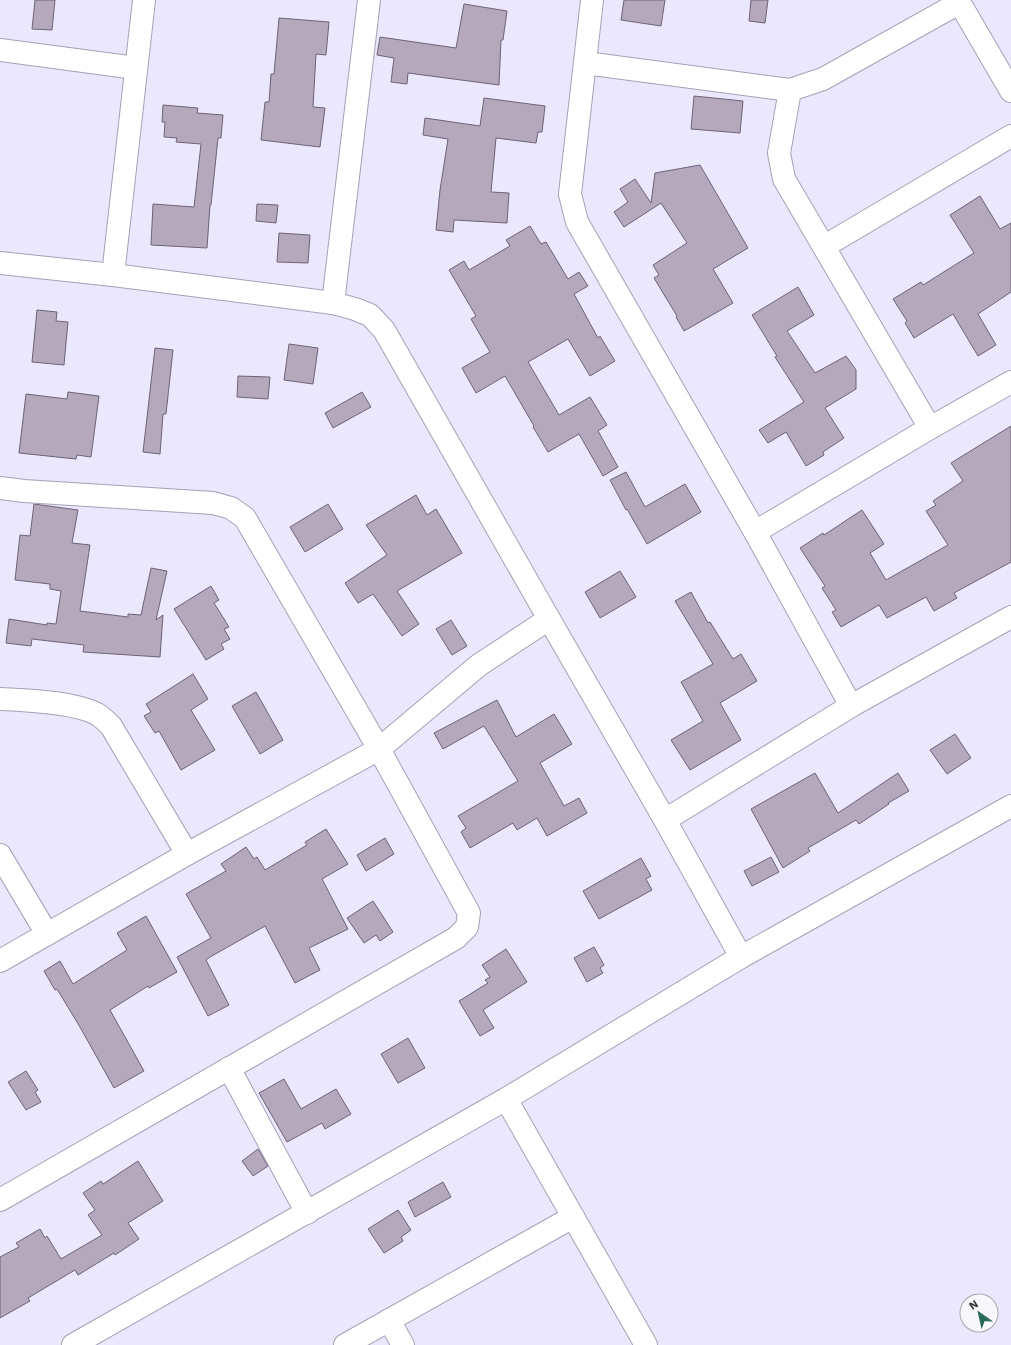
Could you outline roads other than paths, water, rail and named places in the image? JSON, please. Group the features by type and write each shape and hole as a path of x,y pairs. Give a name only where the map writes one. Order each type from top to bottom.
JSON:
{"street":[{"path":"113,275 144,0"},
{"path":"333,302 369,0"},
{"path":"592,0 570,194 577,222 755,532 851,706"},
{"path":"585,63 790,90 823,79 958,1 1011,91"},
{"path":"0,50 136,68"},
{"path":"790,90 779,153 784,179 825,246 930,428"},
{"path":"825,246 1011,136"},
{"path":"0,263 113,275 333,302 356,309 370,316 384,330 548,619 665,820 741,957"},
{"path":"755,532 930,428 1011,382"},
{"path":"0,488 24,492 213,503 231,508 245,518 379,749 469,914 467,927 456,938 0,1200"},
{"path":"665,820 851,706 1011,617"},
{"path":"0,961 187,854 379,749 435,700 479,665 548,619"},
{"path":"0,698 37,701 84,708 98,714 111,726 187,854"},
{"path":"73,1345 506,1099 741,957 1011,806"},
{"path":"0,855 47,934"},
{"path":"229,1068 307,1213"},
{"path":"506,1099 646,1345"},
{"path":"345,1345 574,1217"},
{"path":"388,1320 403,1345"}]}
